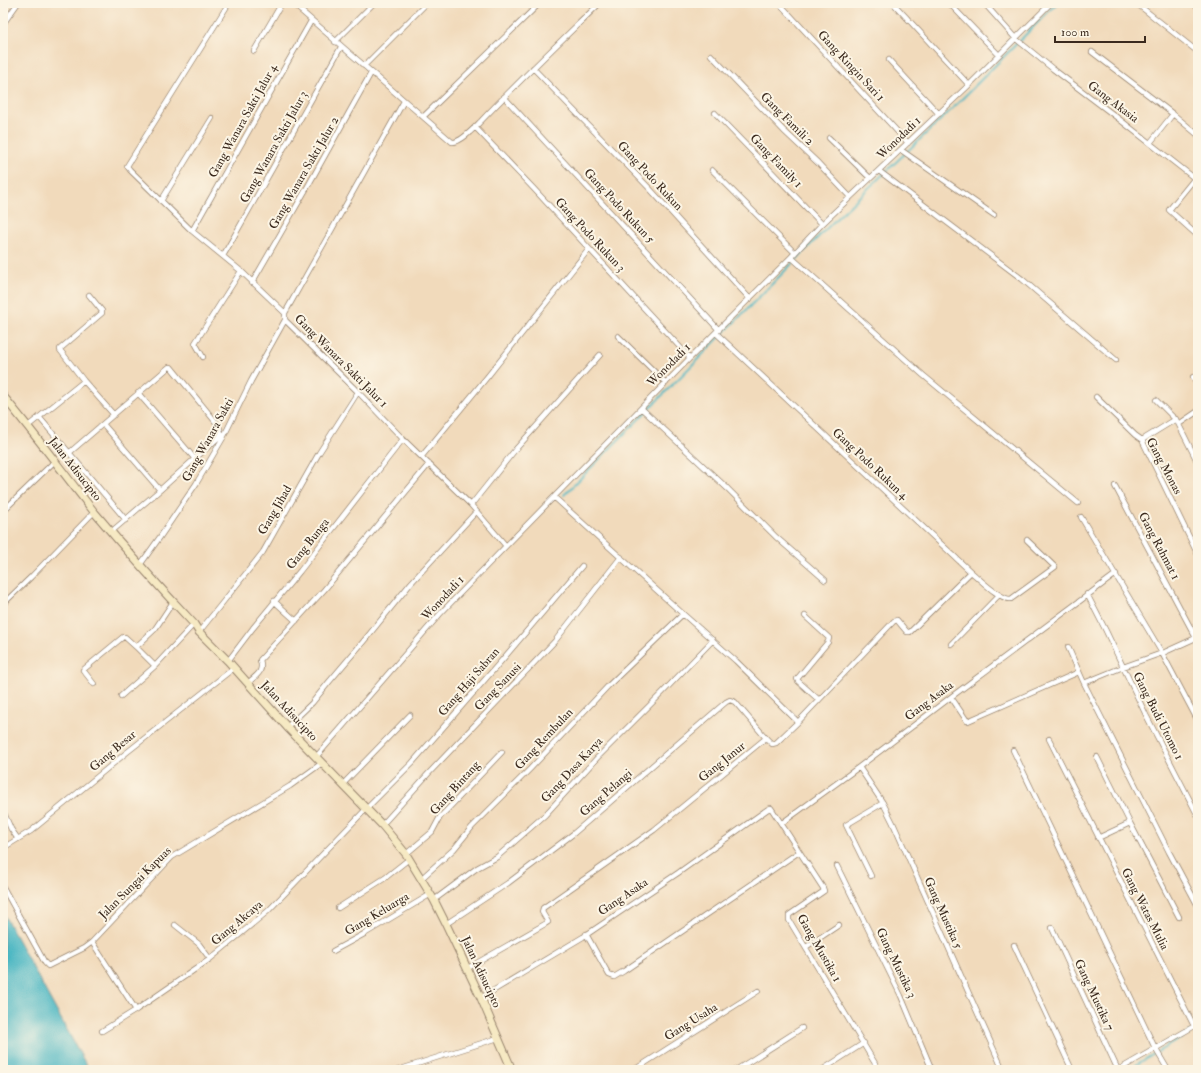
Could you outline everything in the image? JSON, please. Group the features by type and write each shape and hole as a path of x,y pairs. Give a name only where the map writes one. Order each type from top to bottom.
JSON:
{"main road":[{"name":"Jalan Adisucipto","path":"3,396 111,532 194,624 199,632 228,661 287,727 367,808 408,857 422,878 468,968 512,1070"}],"street":[{"path":"3,24 18,3"},
{"path":"229,3 128,165 128,168 192,231 241,271 285,313"},
{"path":"254,51 282,3"},
{"path":"292,3 335,42 452,142 460,140 475,127 600,3"},
{"path":"335,42 374,3"},
{"path":"364,66 427,3"},
{"path":"423,117 540,3"},
{"name":"Gang Ringin Sari 1","path":"779,3 908,143"},
{"path":"893,3 969,85"},
{"path":"949,3 999,55"},
{"name":"Gang Akasia","path":"984,3 1016,39 1029,50 1197,180"},
{"name":"Wonodadi 1","path":"316,757 440,614 506,546 690,358 792,258 822,224 870,178 903,152 908,143 1016,39 1051,3"},
{"path":"1136,3 1198,52"},
{"path":"1193,3 1198,7"},
{"name":"Gang Wanara Sakti Jalur 4","path":"192,231 311,20"},
{"name":"Gang Wanara Sakti Jalur 3","path":"223,256 342,47"},
{"path":"1092,52 1198,135"},
{"name":"Gang Famili 2","path":"711,55 850,197"},
{"path":"889,60 939,114"},
{"name":"Gang Podo Rukun","path":"533,68 650,189 750,299"},
{"name":"Gang Wanara Sakti Jalur 2","path":"252,283 372,73"},
{"name":"Gang Podo Rukun 5","path":"504,97 717,332"},
{"name":"Gang Wanara Sakti Jalur 1","path":"404,100 285,313 285,320 470,505 506,546"},
{"name":"Gang Family 1","path":"715,113 822,224"},
{"path":"1150,143 1173,114"},
{"path":"161,201 212,118"},
{"name":"Gang Podo Rukun 3","path":"475,127 690,358"},
{"path":"829,138 870,178"},
{"path":"903,152 994,216"},
{"path":"712,170 796,253"},
{"path":"879,171 1022,279 1116,360"},
{"path":"1197,180 1169,209 1170,213 1198,236"},
{"path":"422,456 589,249"},
{"path":"792,258 924,375 1078,503"},
{"path":"203,357 195,343 241,271"},
{"path":"90,295 102,313 60,350 84,381 114,415"},
{"name":"Gang Wanara Sakti","path":"140,565 196,484 223,438 251,381 285,320"},
{"name":"Gang Podo Rukun 4","path":"717,332 730,346 971,572 999,595"},
{"path":"618,336 666,383"},
{"path":"470,505 515,450 600,355"},
{"path":"69,453 168,367 171,367 219,426 220,435 195,459 111,532"},
{"path":"1193,377 1198,384"},
{"path":"28,426 84,381"},
{"name":"Gang Jihad","path":"199,632 262,552 319,453 358,392"},
{"path":"138,393 195,459"},
{"name":"Gang Monas","path":"1096,398 1135,436 1142,440 1198,555"},
{"path":"1156,400 1177,422 1198,463"},
{"path":"641,408 723,484 776,537 825,580"},
{"path":"1142,440 1198,411"},
{"path":"39,417 126,520"},
{"path":"103,424 160,490"},
{"name":"Gang Bunga","path":"228,661 403,439"},
{"path":"3,511 55,461"},
{"path":"248,683 260,671 262,667 260,660 324,590 429,464"},
{"name":"Gang Rahmat 1","path":"1115,486 1197,637"},
{"path":"554,497 736,661 798,722"},
{"path":"3,604 31,578 94,512"},
{"path":"287,727 312,703 410,584 476,512"},
{"path":"1081,517 1162,653 1198,721"},
{"path":"951,644 999,595 1007,599 1011,599 1055,567 1027,540"},
{"name":"Gang Sanusi","path":"382,825 550,646 621,557"},
{"name":"Gang Haji Sabran","path":"367,808 412,762 503,659 582,566"},
{"path":"766,738 772,744 776,743 798,722 894,621 897,620 907,632 910,632 971,572"},
{"name":"Gang Asaka","path":"782,823 859,767 1087,594 1116,574"},
{"name":"Gang Budi Utomo 1","path":"1087,594 1146,715 1198,816"},
{"path":"274,601 296,621"},
{"path":"136,647 155,629 173,602"},
{"name":"Gang Rembulan","path":"422,878 454,849 472,827 535,764 609,685 683,614"},
{"path":"805,616 829,638 828,642 797,679 819,700"},
{"path":"121,696 155,666 194,624"},
{"path":"94,684 83,670 123,637 125,637 155,666"},
{"path":"1084,683 1162,653 1197,637"},
{"name":"Gang Dasa Karya","path":"432,897 497,857 544,815 597,758 713,640"},
{"path":"1068,647 1084,683 1169,852 1198,906"},
{"name":"Gang Besar","path":"3,848 31,831 132,748 234,668"},
{"path":"951,697 968,721 1079,672"},
{"name":"Gang Pelangi","path":"446,924 508,883 573,834 726,702 730,700 736,702 766,738"},
{"path":"343,784 410,715"},
{"name":"Gang Janur","path":"468,968 548,922 542,912 543,908 654,830 766,738"},
{"name":"Gang Watas Mulia","path":"1048,739 1196,1025"},
{"path":"1013,750 1155,1049 1168,1070"},
{"name":"Gang Bintang","path":"338,908 385,878 408,857 432,832 440,817 446,810 502,752"},
{"path":"1097,757 1179,917"},
{"name":"Jalan Sungai Kapuas","path":"3,887 48,966 84,948 92,942 172,857 290,786 322,763"},
{"name":"Gang Mustika 5","path":"859,767 883,803 1003,1070"},
{"path":"871,876 846,825 883,803"},
{"name":"Gang Akcaya","path":"102,1031 136,1010 210,959 268,911 367,808"},
{"name":"Gang Asaka","path":"481,998 586,934 678,873 768,809 772,809"},
{"name":"Gang Mustika 1","path":"772,809 824,891 789,915 789,920 879,1070"},
{"path":"3,811 18,839"},
{"path":"1098,838 1130,823"},
{"path":"586,934 609,975 612,977 616,976 799,852"},
{"name":"Gang Mustika 3","path":"838,866 901,996 932,1070"},
{"name":"Gang Keluarga","path":"333,951 432,897"},
{"path":"175,925 199,944 210,959"},
{"path":"806,947 839,925"},
{"name":"Gang Mustika 7","path":"1052,928 1118,1070"},
{"path":"92,942 136,1010"},
{"path":"1014,945 1072,1070"},
{"name":"Gang Usaha","path":"634,1070 758,991"},
{"path":"1118,1070 1196,1025"},
{"path":"736,1070 802,1028"},
{"path":"398,1070 498,1038"},
{"path":"822,1070 864,1043"}],"water":[{"path":"3,913 89,1070 3,1070"}],"waterway":[{"path":"564,495 838,217 954,107 1057,3"},
{"path":"1127,1070 1198,1028"}]}
